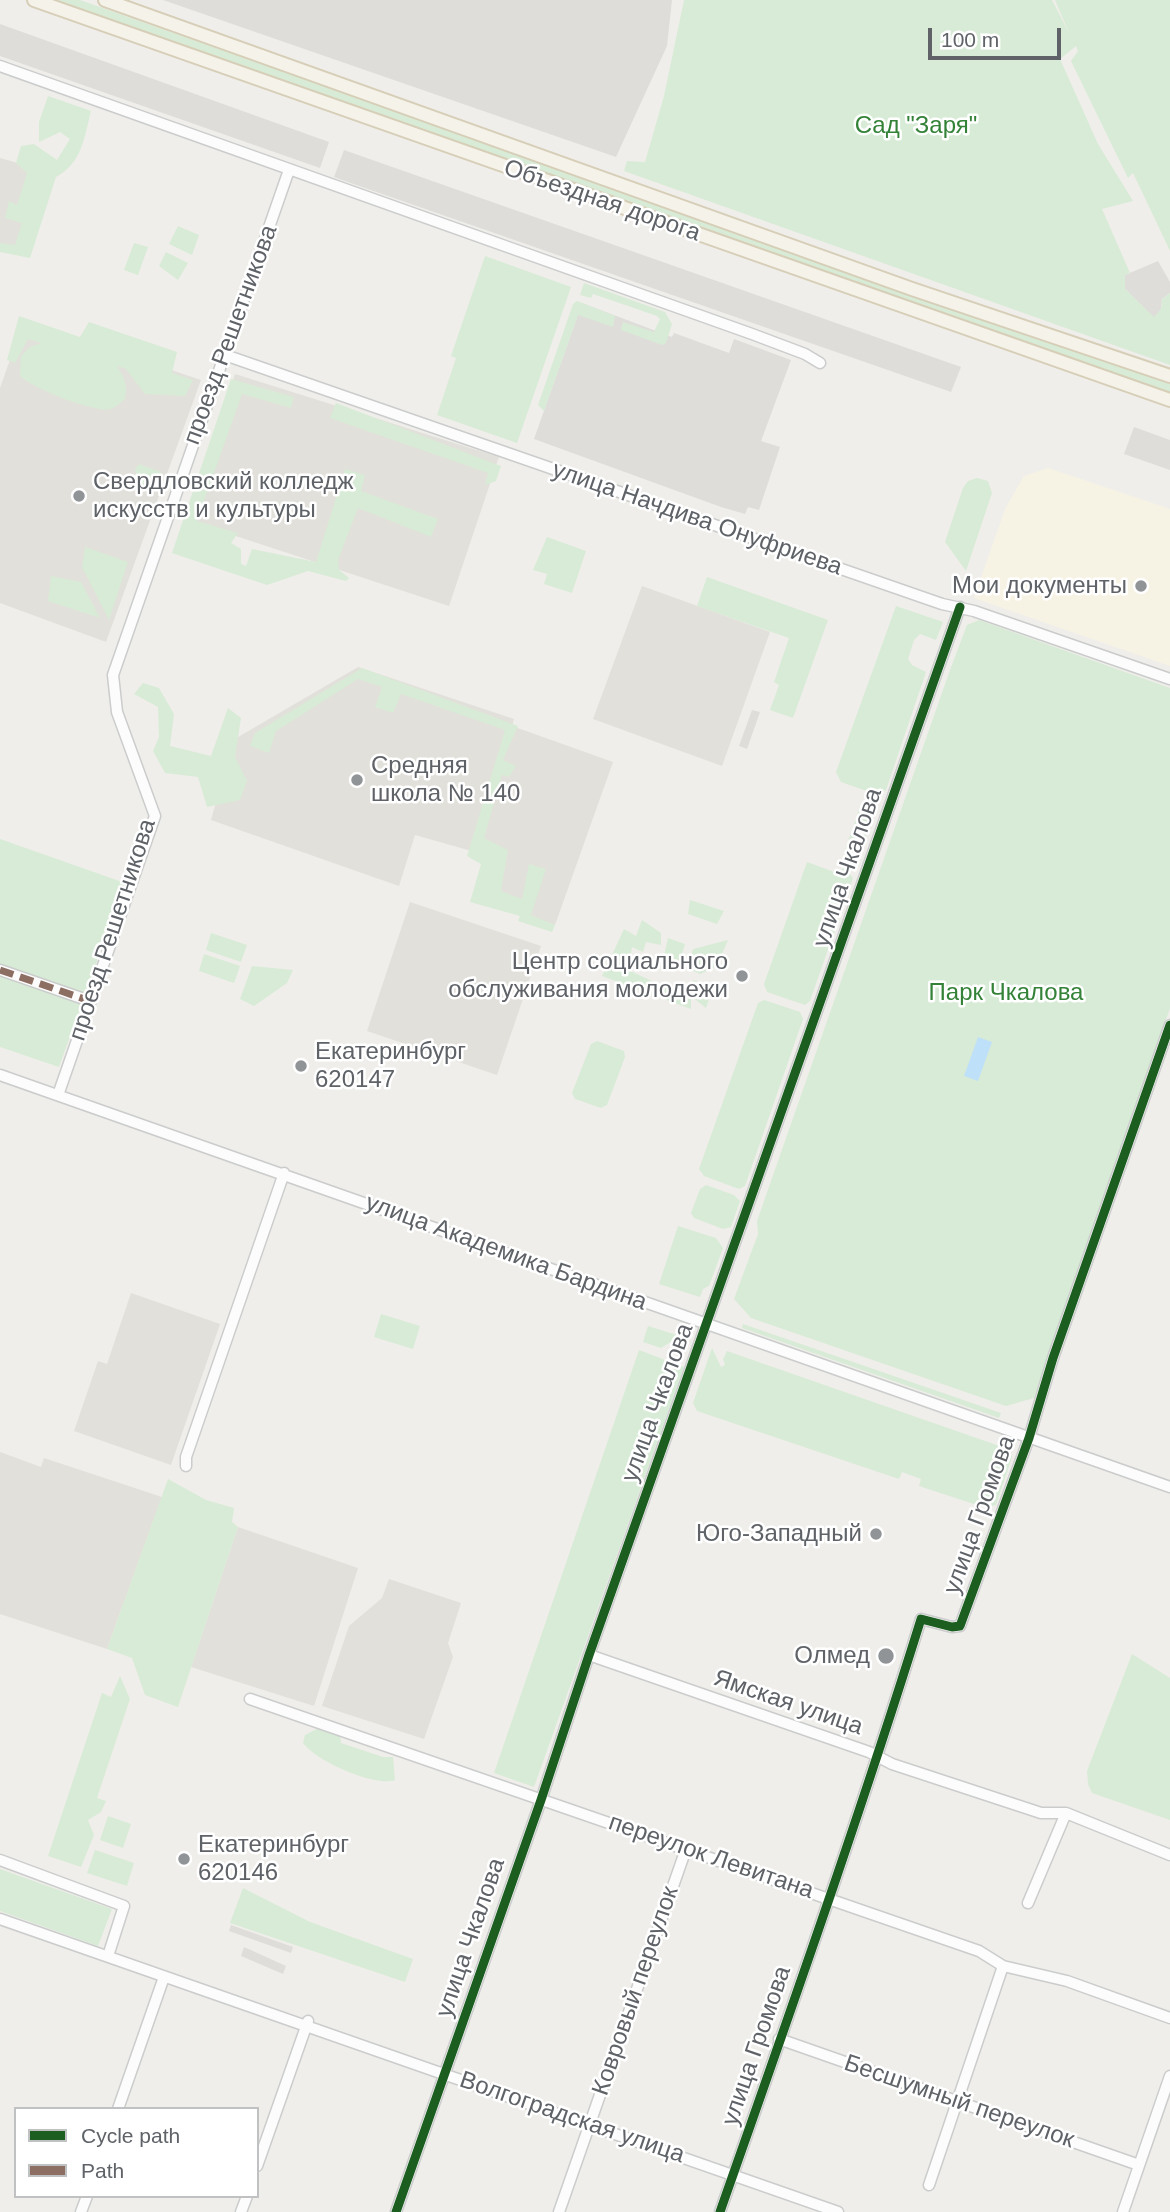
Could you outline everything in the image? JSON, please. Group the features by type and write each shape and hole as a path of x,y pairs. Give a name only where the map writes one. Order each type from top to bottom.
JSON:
{"main road":[{"name":"Объездная дорога","path":"34,0 1170,400"},
{"name":"Объездная дорога","path":"105,0 912,289 1170,376"}],"street":[{"path":"0,66 752,334 805,354 820,363"},
{"name":"проезд Решетникова","path":"58,1095 155,816 117,712 113,675 289,170"},
{"name":"улица Начдива Онуфриева","path":"225,355 720,529 1170,679"},
{"name":"улица Чкалова","path":"396,2212 541,1800 589,1655 960,607"},
{"path":"0,970 90,1000"},
{"name":"улица Громова","path":"720,2212 830,1899 921,1619 952,1627 960,1626 1029,1438 1053,1358 1170,1025"},
{"name":"улица Академика Бардина","path":"0,1075 1170,1487"},
{"path":"186,1466 186,1457 284,1173"},
{"name":"Ямская улица","path":"589,1655 870,1752 877,1758 1041,1813 1066,1813 1170,1855"},
{"name":"переулок Левитана","path":"250,1699 979,1951 1003,1966 1067,1980 1170,2018"},
{"path":"1028,1903 1066,1813"},
{"name":"Ковровый переулок","path":"559,2212 686,1849"},
{"path":"0,1860 124,1906 108,1956"},
{"name":"Волгоградская улица","path":"0,1919 164,1977 307,2023 838,2212"},
{"path":"929,2185 1003,1966"},
{"path":"119,2107 164,1977"},
{"path":"259,2160 307,2023"},
{"name":"Бесшумный переулок","path":"779,2039 1139,2165"},
{"path":"1122,2212 1170,2076"}],"shaded area":[{"path":"163,0 672,0 667,46 616,157"},
{"path":"0,24 329,142 320,168 0,56"},
{"path":"344,150 961,367 951,392 342,180 334,177"},
{"path":"0,158 46,171 18,255 0,250"},
{"path":"1158,261 1170,282 1170,293 1162,299 1161,309 1154,318 1125,289 1125,275"},
{"path":"582,303 672,337 674,333 729,353 734,339 791,360 761,441 780,447 759,510 748,507 745,514 721,507 534,439"},
{"name":"Свердловский колледж искусств и культуры","path":"24,320 201,380 106,642 0,603 0,388"},
{"path":"235,374 499,457 449,606 184,519"},
{"path":"1134,427 1170,440 1170,470 1124,454"},
{"path":"1048,468 1170,509 1170,666 974,598 1005,509 1024,476"},
{"path":"642,586 770,632 722,766 593,719"},
{"name":"Средняя школа № 140","path":"358,667 514,719 512,726 613,762 555,925 488,901 501,862 468,850 415,835 399,886 211,820 233,740"},
{"path":"752,710 760,712 747,749 739,746"},
{"path":"410,902 541,946 497,1075 367,1031"},
{"path":"131,1293 220,1324 171,1465 74,1431 98,1361 107,1364"},
{"path":"0,1452 41,1467 44,1458 162,1497 107,1649 0,1614"},
{"path":"238,1527 358,1568 314,1706 191,1667"},
{"path":"389,1579 461,1603 448,1643 453,1657 424,1739 322,1706 349,1626 382,1598"},
{"path":"231,1925 293,1947 291,1953 229,1931"},
{"path":"244,1947 286,1966 283,1974 241,1956"}],"green space":[{"path":"56,0 80,0 1170,384 1170,394"},
{"name":"Сад \"Заря\"","path":"684,0 1052,0 1069,33 1055,0 1170,0 1170,251 1133,173 1128,178 1071,61 1078,51 1076,46 1060,59 1098,144 1133,201 1102,209 1130,273 1125,275 1125,289 1154,317 1161,309 1162,299 1170,293 1170,365 624,171 627,161 645,162 664,96"},
{"path":"48,96 91,111 84,140 71,165 56,177 30,258 0,252 0,243 15,245 22,223 5,218 9,201 17,205 27,173 16,163 21,146 34,144 57,160 70,139 60,132 39,142 39,122"},
{"path":"178,226 199,235 192,255 169,244"},
{"path":"134,243 148,247 138,275 124,270"},
{"path":"166,252 188,263 178,280 159,266"},
{"path":"485,256 571,287 517,443 437,415 456,358 451,356"},
{"path":"584,283 665,312 672,324 666,343 662,345 621,330 623,322 654,332 660,319 657,316 593,294 591,298 580,295"},
{"path":"577,301 615,316 613,327 578,315 544,411 538,405 573,304"},
{"path":"19,316 80,337 89,322 177,352 172,373 193,380 185,396 145,394 126,369 117,366 125,381 126,394 125,399 115,407 102,409 64,398 37,387 20,376 21,356 30,347 41,343 28,339 15,363 7,360"},
{"path":"231,379 294,397 291,408 242,394 197,521 238,533 231,543 241,549 241,564 246,566 252,549 316,562 345,469 365,475 361,491 438,519 431,537 358,508 338,560 339,570 349,578 346,581 308,571 267,585 172,553"},
{"path":"336,403 501,466 496,481 485,485 488,473 330,418"},
{"path":"139,464 161,472 152,489 140,485 135,469"},
{"path":"977,478 988,481 992,493 966,571 945,542 963,488 968,481"},
{"path":"547,537 586,551 572,593 544,584 547,574 533,570"},
{"path":"85,547 128,562 109,620 82,567"},
{"path":"51,576 81,582 100,618 48,601"},
{"path":"707,577 828,620 793,718 770,710 779,685 774,682 789,638 697,606"},
{"path":"896,606 943,622 936,640 920,634 914,640 908,659 912,665 926,672 886,790 878,795 841,782 836,772"},
{"name":"Парк Чкалова","path":"979,620 1170,688 1170,1008 1034,1398 1006,1406 751,1318 734,1299 758,1234 757,1221 950,670 967,625"},
{"path":"362,668 518,726 503,760 516,766 509,777 502,775 484,838 508,850 501,891 522,899 529,864 546,869 531,915 555,925 552,932 518,921 520,916 470,902 481,864 467,856 505,730 401,694 393,713 375,707 382,687 358,679 276,731 269,753 250,746 255,733"},
{"path":"143,683 159,688 174,714 170,746 211,756 228,708 241,718 235,757 247,781 240,800 207,807 198,777 165,773 153,751 159,737 158,707 134,694"},
{"path":"860,807 874,812 860,855 845,850"},
{"path":"0,839 125,883 59,1067 0,1047"},
{"path":"807,862 837,873 844,868 853,878 810,1001 805,1005 767,992 764,984"},
{"path":"690,900 724,911 717,924 688,914"},
{"path":"642,920 661,933 661,945 646,942 643,952 632,947 628,970 691,999 691,1009 602,976 624,929 636,936"},
{"path":"211,933 247,945 241,962 206,950"},
{"path":"668,938 685,944 680,961 664,956"},
{"path":"728,940 717,966 700,974 687,968 693,949"},
{"path":"204,954 240,966 234,983 199,971"},
{"path":"252,966 293,970 287,983 254,1006 240,999"},
{"path":"693,980 713,987 706,1008 691,996"},
{"path":"764,1000 800,1012 803,1019 745,1186 739,1189 704,1176 699,1169 758,1003"},
{"path":"597,1041 624,1051 625,1057 607,1105 601,1108 575,1099 572,1093 591,1044"},
{"path":"706,1185 734,1195 740,1201 731,1227 723,1229 694,1218 691,1213 700,1189"},
{"path":"678,1226 716,1238 723,1248 709,1286 703,1289 700,1297 659,1284"},
{"path":"381,1314 420,1326 413,1349 374,1337"},
{"path":"743,1324 1001,1413 999,1418 742,1328"},
{"path":"648,1326 680,1336 661,1348 643,1342"},
{"path":"712,1348 721,1367 725,1365 723,1359 727,1351 1011,1450 1012,1457 996,1505 986,1508 919,1486 921,1479 902,1472 899,1479 697,1411 693,1403"},
{"path":"639,1350 684,1367 534,1787 494,1773"},
{"path":"168,1479 206,1500 234,1508 232,1522 238,1527 178,1707 145,1695 132,1658 107,1649"},
{"path":"1132,1654 1170,1678 1170,1820 1092,1793 1088,1784 1087,1771"},
{"path":"120,1676 130,1699 97,1798 106,1801 101,1812 88,1820 94,1835 81,1867 48,1856 102,1693 111,1697"},
{"path":"321,1727 340,1734 341,1743 383,1757 393,1757 395,1780 374,1780 360,1776 332,1764 310,1750 303,1743 305,1735"},
{"path":"108,1816 131,1824 123,1848 100,1840"},
{"path":"95,1850 134,1863 127,1886 87,1873"},
{"path":"0,1869 112,1909 98,1946 0,1911"},
{"path":"243,1888 310,1922 413,1959 405,1982 230,1923"}],"water":[{"path":"978,1037 992,1042 978,1081 964,1076"}],"marked path":[{"path":"0,970 90,1001"}],"cycle path":[{"path":"396,2212 541,1800 589,1655 960,607"},
{"path":"720,2212 798,1990 921,1619 952,1627 960,1626 1029,1438 1053,1358 1170,1025"}],"place":[{"name":"Свердловский колледж искусств и культуры","path":"79,496"},
{"name":"Мои документы","path":"1141,586"},
{"name":"Средняя школа № 140","path":"357,780"},
{"name":"Центр социального обслуживания молодежи","path":"742,976"},
{"name":"Екатеринбург 620147","path":"301,1066"},
{"name":"Юго-Западный","path":"876,1534"},
{"name":"Олмед","path":"886,1656"},
{"name":"Екатеринбург 620146","path":"184,1859"}]}
